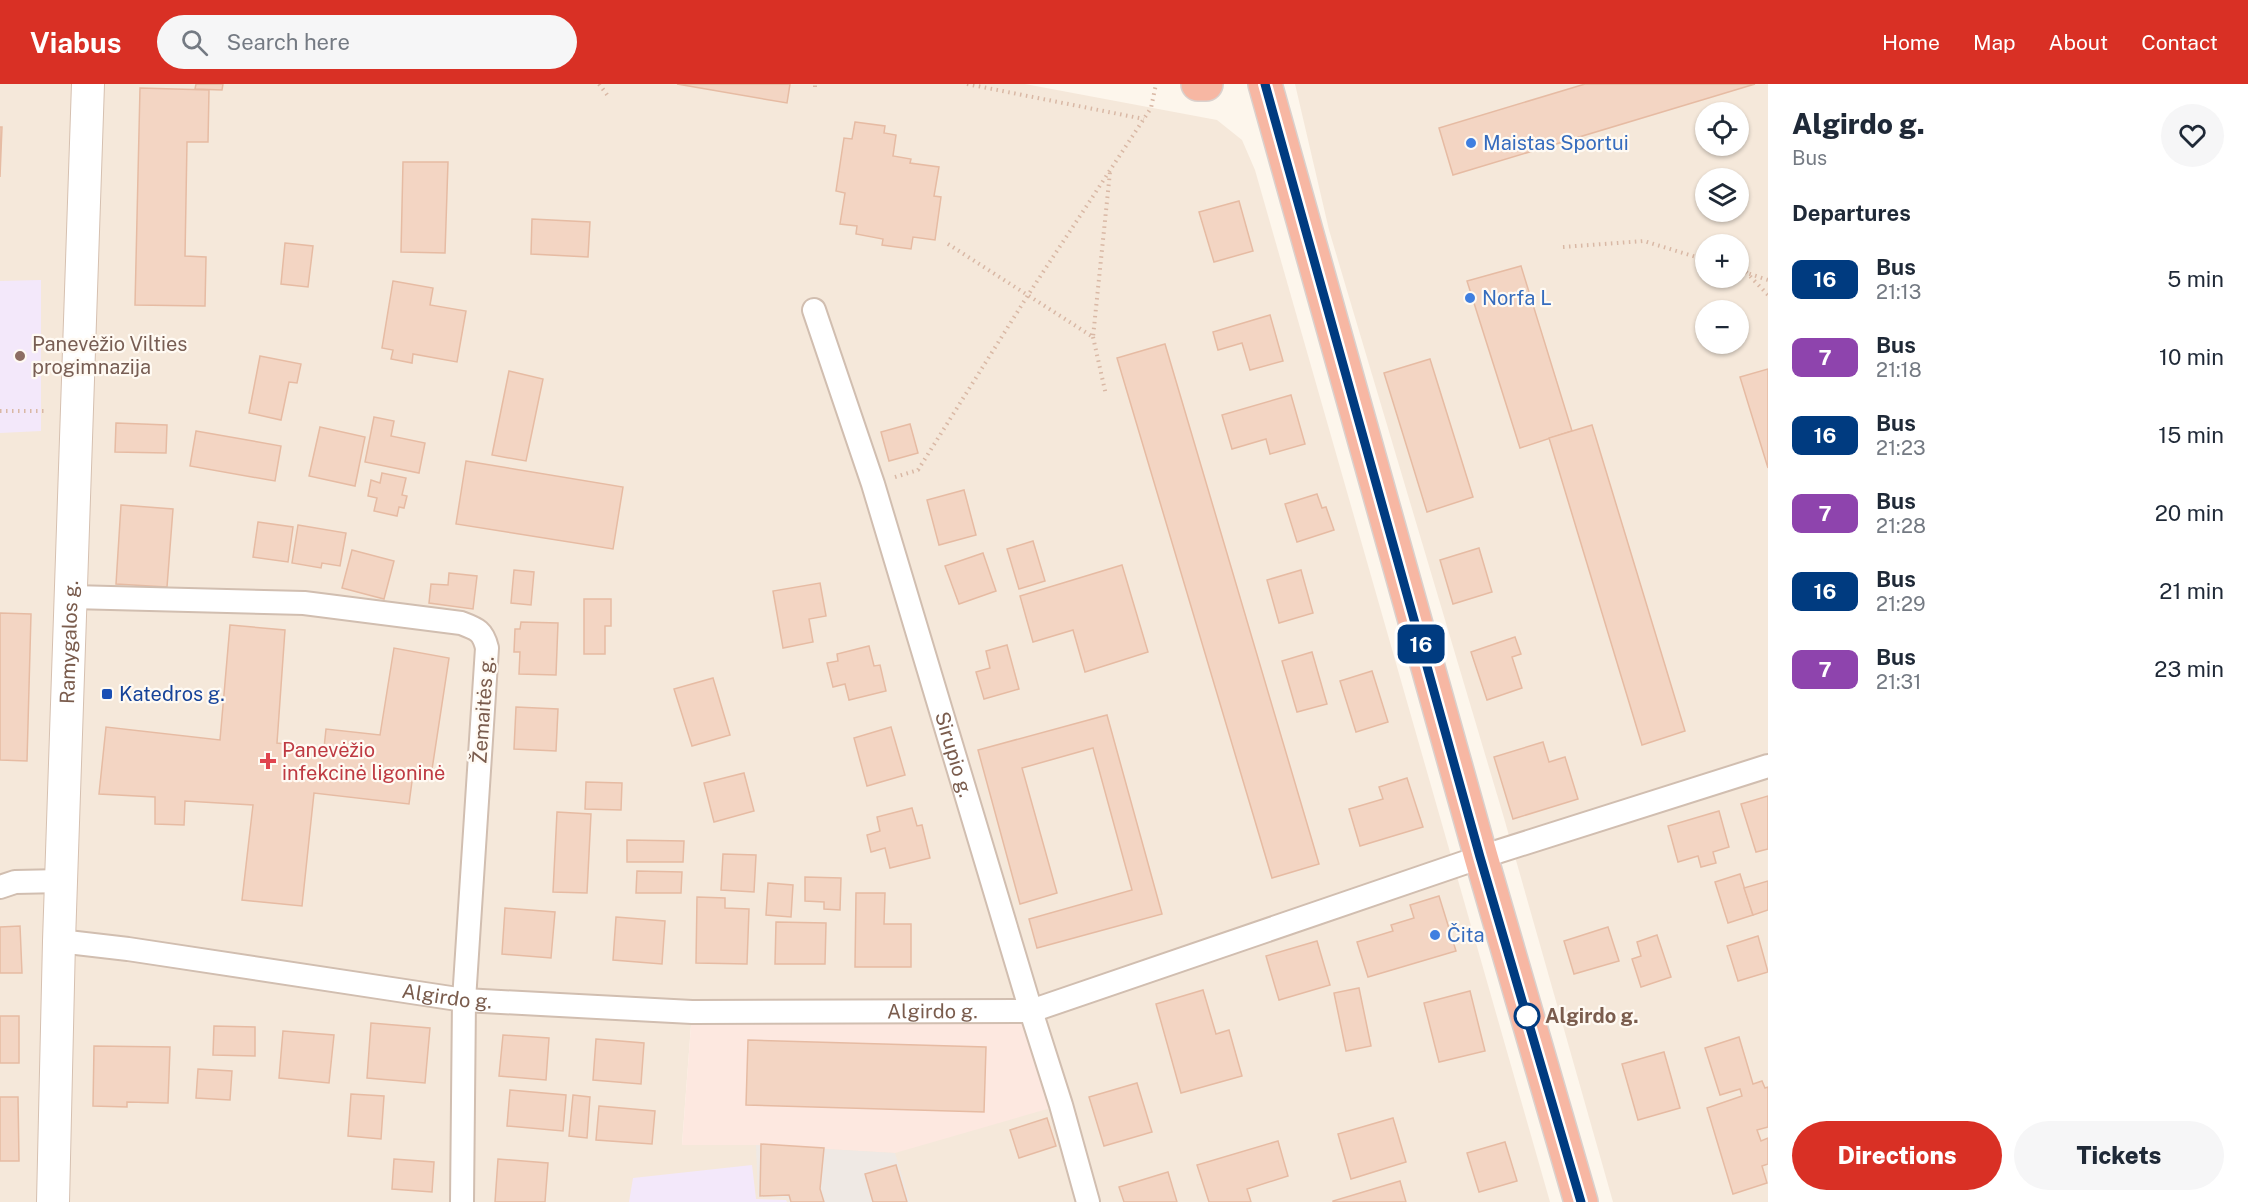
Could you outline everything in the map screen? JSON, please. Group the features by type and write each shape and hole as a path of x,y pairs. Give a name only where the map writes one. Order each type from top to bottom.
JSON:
{"highway":[{"path":"1198,84 1206,84"},
{"path":"1265,84 1480,857 1581,1202"}],"main road":[{"name":"Ramygalos g.","path":"53,1202 59,941 88,84"}],"street":[{"name":"Sirupio g.","path":"814,310 873,484 1061,1105 1088,1202"},
{"name":"Žemaitės g.","path":"72,597 304,603 461,622 477,629 484,637 487,648 464,1000 462,1202"},
{"name":"Algirdo g.","path":"59,941 128,949 464,1000 692,1012 1031,1011 1480,857 1768,766"},
{"path":"0,887 15,882 62,881"}],"path":[{"path":"599,84 608,96"},
{"path":"967,84 1144,119"},
{"path":"873,484 918,470 1028,295 1151,108 1156,84"},
{"path":"1106,395 1094,337 1110,170"},
{"path":"1563,247 1644,241 1695,257"},
{"path":"948,244 1094,337"},
{"path":"1749,273 1768,280"},
{"path":"1749,275 1768,295"},
{"path":"0,411 78,411"}],"shaded area":[{"path":"0,84 1025,84 1217,120 1242,140 1255,170 1550,1202 0,1202","holes":["692,1012 756,1145 682,1144"]},
{"path":"1295,84 1768,84 1768,1202 1613,1202 1504,818 1329,230"},
{"name":"Panevėžio Vilties progimnazija","path":"41,280 41,431 0,433 0,281"},
{"path":"1031,1011 1061,1105 895,1153 756,1145 682,1145 692,1012"},
{"path":"756,1145 895,1153 910,1202 789,1202 787,1197 758,1197"},
{"path":"752,1165 756,1199 786,1200 787,1202 629,1202 633,1178"}],"building":[{"path":"196,84 223,84 222,90 195,89"},
{"path":"677,84 790,84 787,103"},
{"path":"1585,84 1755,84 1453,175 1439,128"},
{"path":"140,88 209,90 208,142 187,142 185,256 206,257 205,306 135,305"},
{"path":"855,122 885,126 884,133 896,135 893,156 911,159 910,163 939,167 934,196 941,197 935,240 913,237 911,249 882,245 883,239 856,234 857,226 840,224 845,193 836,191 844,138 852,139"},
{"path":"0,127 2,127 0,177"},
{"path":"403,162 448,162 445,253 401,252"},
{"path":"1239,201 1253,251 1214,262 1199,212"},
{"path":"532,219 590,222 588,257 531,254"},
{"path":"285,243 313,246 308,287 281,284"},
{"path":"1521,266 1572,431 1520,448 1467,281"},
{"path":"393,281 433,288 430,305 466,311 457,362 413,354 412,363 391,359 393,350 382,348"},
{"path":"1270,315 1283,361 1250,370 1242,343 1218,350 1213,332"},
{"path":"1165,344 1319,864 1272,878 1117,358"},
{"path":"260,356 301,364 297,383 289,382 281,420 249,413"},
{"path":"1430,359 1473,497 1427,512 1384,373"},
{"path":"1768,369 1768,468 1740,377"},
{"path":"509,371 543,379 526,461 492,455"},
{"path":"1291,395 1305,444 1270,454 1266,439 1232,449 1222,415"},
{"path":"374,417 394,421 391,436 425,443 419,473 365,462"},
{"path":"116,423 167,425 166,453 115,452"},
{"path":"910,424 918,453 889,461 881,432"},
{"path":"1592,425 1685,731 1642,745 1549,438"},
{"path":"320,427 365,437 355,486 309,476"},
{"path":"196,431 281,446 275,481 190,466"},
{"path":"466,461 623,487 613,549 456,524"},
{"path":"382,473 406,478 402,495 407,496 404,508 399,507 397,516 374,511 377,498 368,496 371,480 380,483"},
{"path":"964,490 976,535 939,545 927,500"},
{"path":"1317,494 1322,508 1326,507 1334,530 1297,542 1285,504"},
{"path":"121,505 173,509 167,587 116,584"},
{"path":"258,522 293,527 288,562 253,557"},
{"path":"298,525 346,533 340,566 322,563 321,568 292,563"},
{"path":"1033,541 1045,581 1019,589 1007,549"},
{"path":"1479,548 1492,592 1453,604 1440,560"},
{"path":"352,550 394,561 384,599 342,588"},
{"path":"983,553 996,591 959,604 945,566"},
{"path":"1122,565 1148,652 1085,672 1073,630 1033,642 1020,596"},
{"path":"514,570 534,572 531,605 511,603"},
{"path":"1301,570 1313,613 1279,623 1267,580"},
{"path":"449,573 477,576 473,609 429,603 431,584 448,585"},
{"path":"820,583 826,616 809,619 813,642 783,648 773,591"},
{"path":"584,599 611,599 611,626 605,626 605,654 584,654"},
{"path":"0,613 31,614 27,761 0,760"},
{"path":"521,622 558,623 556,675 519,674 520,652 514,652 515,629 520,629"},
{"name":"Panevėžio infekcinė ligoninė","path":"230,625 285,630 277,743 324,748 326,729 380,735 394,648 449,658 431,776 413,774 409,804 314,793 302,906 242,900 253,805 185,801 184,825 155,824 155,797 99,794 106,727 220,740"},
{"path":"1515,637 1521,654 1512,657 1522,688 1487,700 1471,652"},
{"path":"1007,645 1019,689 984,699 976,672 990,668 986,651"},
{"path":"869,646 874,666 880,665 886,691 849,700 845,684 833,687 827,663 838,661 837,654"},
{"path":"1312,652 1327,704 1297,712 1282,661"},
{"path":"1372,671 1388,722 1356,732 1340,681"},
{"path":"713,678 730,735 692,746 674,689"},
{"path":"516,707 558,709 556,751 514,749"},
{"path":"1107,715 1162,914 1037,948 1029,919 1132,890 1093,748 1022,768 1057,893 1020,904 978,750"},
{"path":"891,727 905,775 867,786 854,738"},
{"path":"1543,742 1549,762 1565,757 1578,799 1513,819 1494,757"},
{"path":"744,773 754,811 714,822 704,783"},
{"path":"1407,778 1423,827 1360,846 1349,809 1383,799 1379,787"},
{"path":"586,782 622,783 621,810 585,809"},
{"path":"1768,796 1768,849 1756,852 1741,804"},
{"path":"912,808 917,826 922,825 930,858 890,868 885,848 871,852 867,835 880,831 877,817"},
{"path":"1719,811 1729,847 1713,852 1716,863 1701,867 1698,856 1678,862 1668,826"},
{"path":"557,812 591,814 587,893 553,892"},
{"path":"627,840 684,841 683,862 627,862"},
{"path":"723,854 756,855 754,892 721,890"},
{"path":"637,871 682,872 681,893 636,893"},
{"path":"1740,874 1753,915 1728,923 1715,882"},
{"path":"805,877 841,878 840,910 824,909 824,902 805,901"},
{"path":"1768,881 1768,910 1753,915 1744,888"},
{"path":"768,883 793,885 791,917 766,915"},
{"path":"856,893 885,893 884,924 911,924 911,967 855,967"},
{"path":"1439,896 1456,951 1368,977 1357,942 1393,931 1391,925 1414,918 1410,905"},
{"path":"697,897 725,898 725,908 749,909 747,964 696,963"},
{"path":"505,908 555,912 551,958 502,954"},
{"path":"616,917 665,921 662,964 613,960"},
{"path":"776,922 826,923 825,964 775,964"},
{"path":"20,926 22,973 0,973 0,927"},
{"path":"1608,927 1619,961 1574,974 1564,941"},
{"path":"1657,935 1671,977 1641,987 1632,959 1641,956 1637,942"},
{"path":"1758,936 1768,972 1738,981 1727,946"},
{"path":"1317,941 1330,985 1279,1000 1266,956"},
{"path":"1359,988 1371,1046 1346,1051 1334,993"},
{"path":"1203,990 1216,1034 1229,1030 1242,1076 1181,1093 1156,1004"},
{"path":"1470,991 1485,1051 1439,1062 1424,1003"},
{"path":"0,1016 19,1016 19,1063 0,1063"},
{"path":"371,1023 430,1028 425,1083 367,1078"},
{"path":"214,1026 255,1027 255,1056 213,1055"},
{"path":"283,1031 334,1035 329,1083 279,1078"},
{"path":"503,1035 549,1038 546,1080 499,1076"},
{"path":"1739,1037 1753,1084 1762,1081 1765,1088 1768,1087 1768,1127 1757,1130 1761,1141 1768,1138 1768,1164 1762,1166 1767,1183 1733,1194 1707,1108 1742,1096 1740,1089 1720,1095 1705,1048"},
{"path":"596,1039 644,1043 641,1084 593,1080"},
{"path":"748,1040 986,1047 984,1112 746,1105"},
{"path":"94,1046 170,1047 168,1103 127,1102 127,1107 93,1106"},
{"path":"1664,1052 1680,1108 1638,1120 1622,1064"},
{"path":"198,1069 232,1071 230,1100 196,1098"},
{"path":"1137,1083 1152,1132 1104,1146 1089,1097"},
{"path":"510,1090 566,1095 563,1131 507,1126"},
{"path":"351,1094 384,1096 381,1139 348,1136"},
{"path":"573,1095 590,1097 587,1138 569,1136"},
{"path":"0,1097 18,1097 19,1161 0,1161"},
{"path":"599,1106 655,1111 652,1144 596,1140"},
{"path":"1047,1118 1056,1146 1019,1158 1010,1130"},
{"path":"1393,1118 1406,1162 1351,1179 1338,1134"},
{"path":"1278,1141 1288,1176 1247,1189 1251,1202 1209,1202 1197,1165"},
{"path":"1505,1142 1517,1181 1479,1192 1467,1153"},
{"path":"761,1144 824,1148 820,1189 824,1202 791,1202 789,1195 760,1196"},
{"path":"394,1159 434,1162 432,1192 392,1189"},
{"path":"498,1159 548,1163 545,1202 495,1202"},
{"path":"896,1165 907,1202 873,1202 865,1174"},
{"path":"1168,1172 1177,1202 1124,1202 1119,1187"},
{"path":"1400,1181 1406,1202 1333,1202 1333,1201"}],"bus line":[{"name":"16","path":"1265,84 1480,857 1581,1202"}],"place":[{"name":"Maistas Sportui","path":"1471,143"},
{"name":"Norfa L","path":"1470,298"},
{"name":"Panevėžio Vilties progimnazija","path":"20,356"},
{"name":"Katedros g.","path":"107,694"},
{"name":"Panevėžio infekcinė ligoninė","path":"268,761"},
{"name":"Čita","path":"1435,935"},
{"name":"Algirdo g.","path":"1527,1016"}]}
